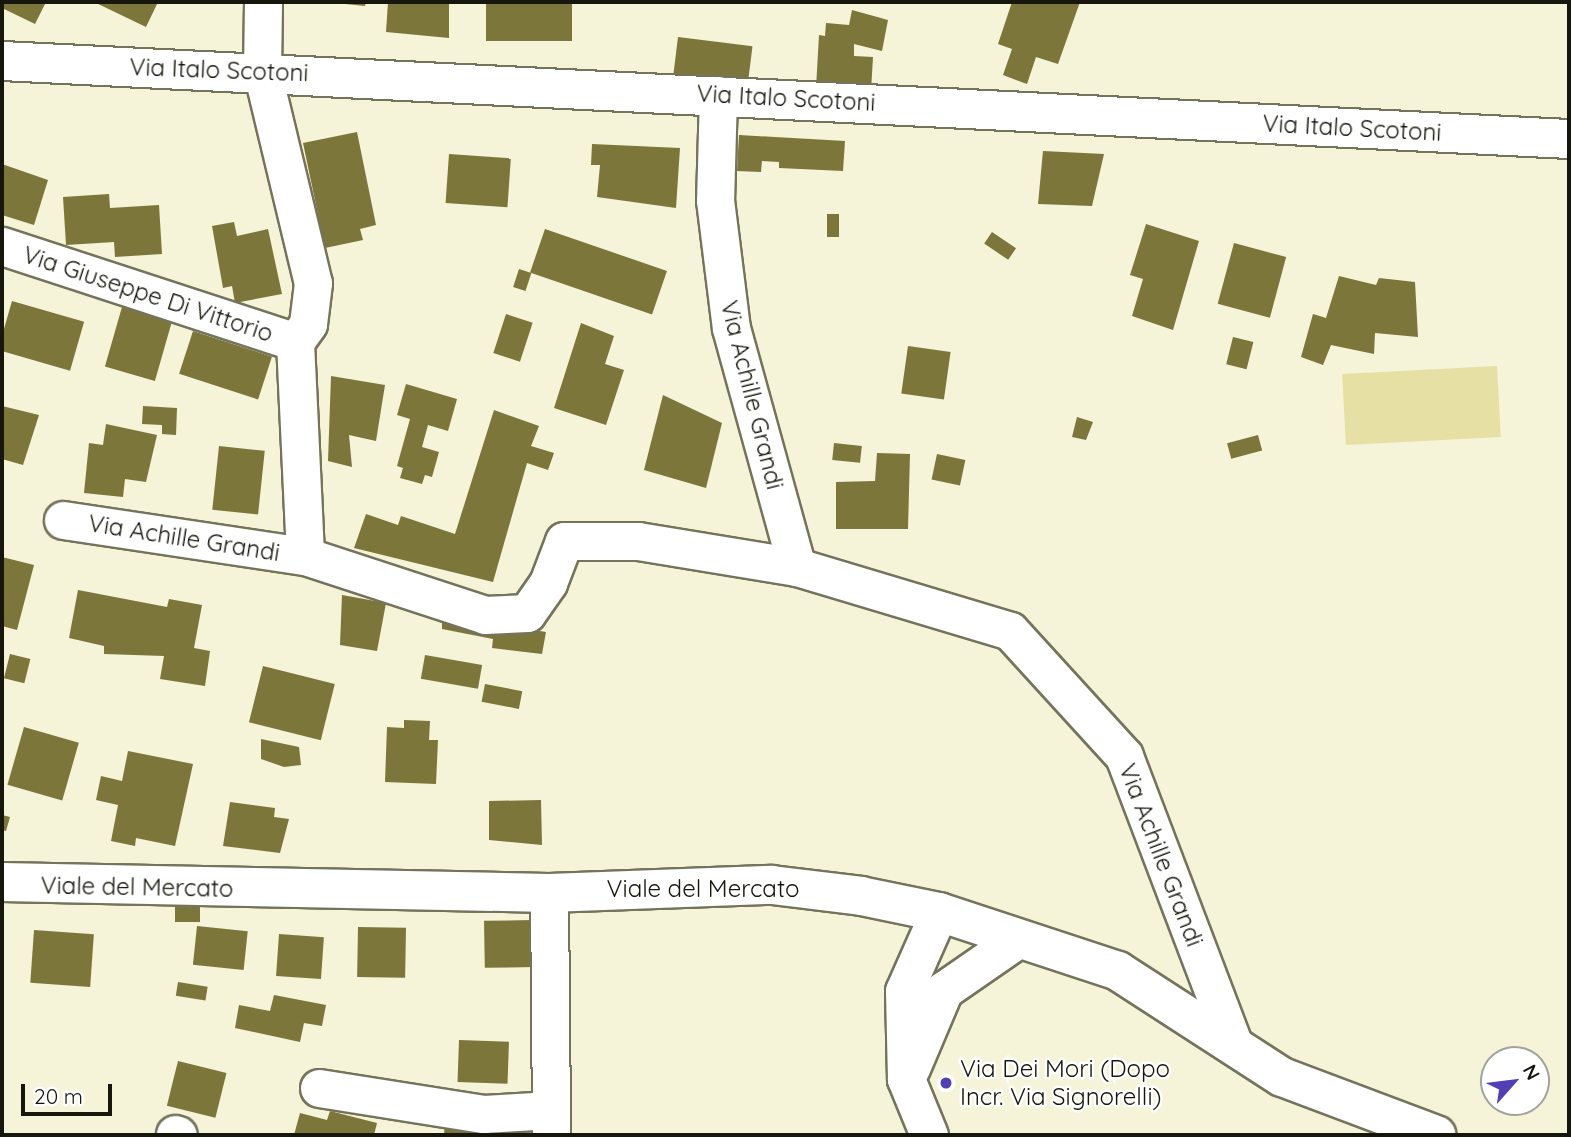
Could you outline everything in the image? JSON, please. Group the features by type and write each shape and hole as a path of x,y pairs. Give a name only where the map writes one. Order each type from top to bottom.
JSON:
{"street":[{"name":"Via Achille Grandi","path":"263,2 262,71 313,283 308,324 295,342 306,556"},
{"name":"Via Italo Scotoni","path":"2,61 262,71 1569,139"},
{"name":"Via Achille Grandi","path":"718,95 715,200 731,328 797,567"},
{"name":"Via Giuseppe Di Vittorio","path":"2,246 295,342"},
{"name":"Via Achille Grandi","path":"63,520 306,556 485,615 527,613 548,583 564,541 638,541 797,567 1010,631 1124,756 1234,1046"},
{"name":"Viale del Mercato","path":"2,882 549,892 772,885 939,912 1118,971 1282,1077 1436,1135"},
{"path":"318,1088 551,1122 549,892"},
{"path":"929,1135 906,1079 904,991 939,912"},
{"path":"906,1079 944,990 1020,939"}],"shaded area":[{"path":"1497,366 1501,437 1346,445 1342,374"}],"building":[{"path":"2,2 46,2 35,24 2,8"},
{"path":"94,2 158,2 146,27"},
{"path":"325,2 366,2 365,6"},
{"path":"388,2 449,2 449,38 386,32"},
{"path":"486,2 572,2 572,41 486,41"},
{"path":"1012,2 1080,2 1058,64 1036,57 1027,84 1003,75 1012,49 998,44"},
{"path":"852,10 888,20 882,51 854,44 854,56 873,57 871,91 816,88 819,35 825,36 826,23 849,25"},
{"path":"678,37 752,46 747,89 673,80"},
{"path":"357,132 376,225 360,229 363,240 325,248 303,143"},
{"path":"739,135 845,141 843,171 779,168 779,162 762,161 761,172 737,171"},
{"path":"592,144 680,148 676,208 597,197 600,165 591,165"},
{"path":"1043,151 1104,154 1092,206 1038,204"},
{"path":"449,154 511,158 507,207 446,203"},
{"path":"2,164 48,180 34,225 2,215"},
{"path":"109,194 110,208 159,205 162,254 115,257 114,242 66,245 63,197"},
{"path":"827,214 839,214 839,237 827,237"},
{"path":"234,222 237,236 268,229 282,294 235,303 232,286 223,288 212,226"},
{"path":"1146,224 1199,241 1173,330 1132,316 1143,279 1130,275"},
{"path":"545,229 667,271 652,314 530,272"},
{"path":"992,232 1016,248 1008,260 984,244"},
{"path":"1234,243 1286,257 1270,318 1218,304"},
{"path":"519,269 531,273 525,291 513,287"},
{"path":"1339,276 1376,285 1379,278 1415,282 1418,337 1375,333 1374,354 1331,345 1323,365 1301,357 1313,314 1326,318"},
{"path":"12,301 84,322 70,371 2,351 2,336"},
{"path":"122,307 172,321 155,381 105,367"},
{"path":"506,314 533,323 520,362 493,353"},
{"path":"581,323 614,336 605,364 624,370 606,425 554,408"},
{"path":"193,331 272,357 258,399 179,374"},
{"path":"1233,337 1253,342 1247,369 1226,364"},
{"path":"908,346 951,352 944,400 901,394"},
{"path":"331,376 385,385 376,441 349,435 352,467 328,461"},
{"path":"406,384 457,399 448,431 428,425 422,447 439,452 432,477 425,475 422,484 400,478 403,468 397,466 410,419 397,415"},
{"path":"663,395 722,423 706,488 644,470"},
{"path":"2,406 39,415 23,465 2,459"},
{"path":"143,406 177,408 176,435 162,434 162,425 142,424"},
{"path":"494,410 539,426 531,446 554,453 548,470 527,463 493,582 354,548 366,514 398,525 401,516 455,534"},
{"path":"1077,417 1093,422 1086,440 1072,437"},
{"path":"106,424 157,435 146,482 125,479 123,497 84,493 89,443 103,445"},
{"path":"1258,435 1262,450 1231,459 1227,443"},
{"path":"834,443 862,446 860,463 832,460"},
{"path":"219,446 265,451 258,514 212,510"},
{"path":"877,453 910,454 908,529 836,529 836,482 875,481"},
{"path":"937,454 965,460 960,485 932,479"},
{"path":"2,557 34,565 17,630 2,626"},
{"path":"78,590 167,607 169,599 202,605 194,648 210,651 205,686 160,679 164,656 104,654 104,646 69,638"},
{"path":"342,595 386,603 377,651 340,645"},
{"path":"442,614 546,632 542,654 492,648 493,639 442,629"},
{"path":"10,654 30,659 24,683 4,678"},
{"path":"425,655 482,665 478,689 421,679"},
{"path":"263,666 335,684 321,740 249,722"},
{"path":"485,684 522,691 519,709 482,702"},
{"path":"404,720 430,721 429,740 438,740 436,784 385,782 387,727 404,728"},
{"path":"24,727 79,743 62,800 7,785"},
{"path":"261,739 299,747 301,765 284,767 261,759"},
{"path":"128,751 193,764 175,846 136,838 135,846 111,841 118,805 96,800 101,776 122,781"},
{"path":"541,800 542,845 489,840 489,801"},
{"path":"230,802 275,808 274,817 289,819 280,853 223,846"},
{"path":"2,815 10,817 6,831 2,830"},
{"path":"175,907 200,907 200,922 175,922"},
{"path":"534,920 535,967 485,968 484,921"},
{"path":"197,926 248,931 244,970 193,965"},
{"path":"358,927 406,928 405,978 357,977"},
{"path":"34,930 94,934 90,987 30,983"},
{"path":"279,934 324,937 321,979 276,976"},
{"path":"178,982 208,987 205,1001 176,996"},
{"path":"274,995 326,1005 322,1026 304,1023 300,1042 235,1028 239,1005 270,1011"},
{"path":"459,1040 509,1042 508,1084 458,1082"},
{"path":"178,1061 227,1073 215,1118 167,1106"},
{"path":"330,1111 377,1123 374,1135 294,1135 300,1113 327,1120"},
{"path":"445,1121 480,1125 478,1135 444,1135"}],"place":[{"name":"Via Dei Mori (Dopo Incr. Via Signorelli)","path":"946,1083"}]}
